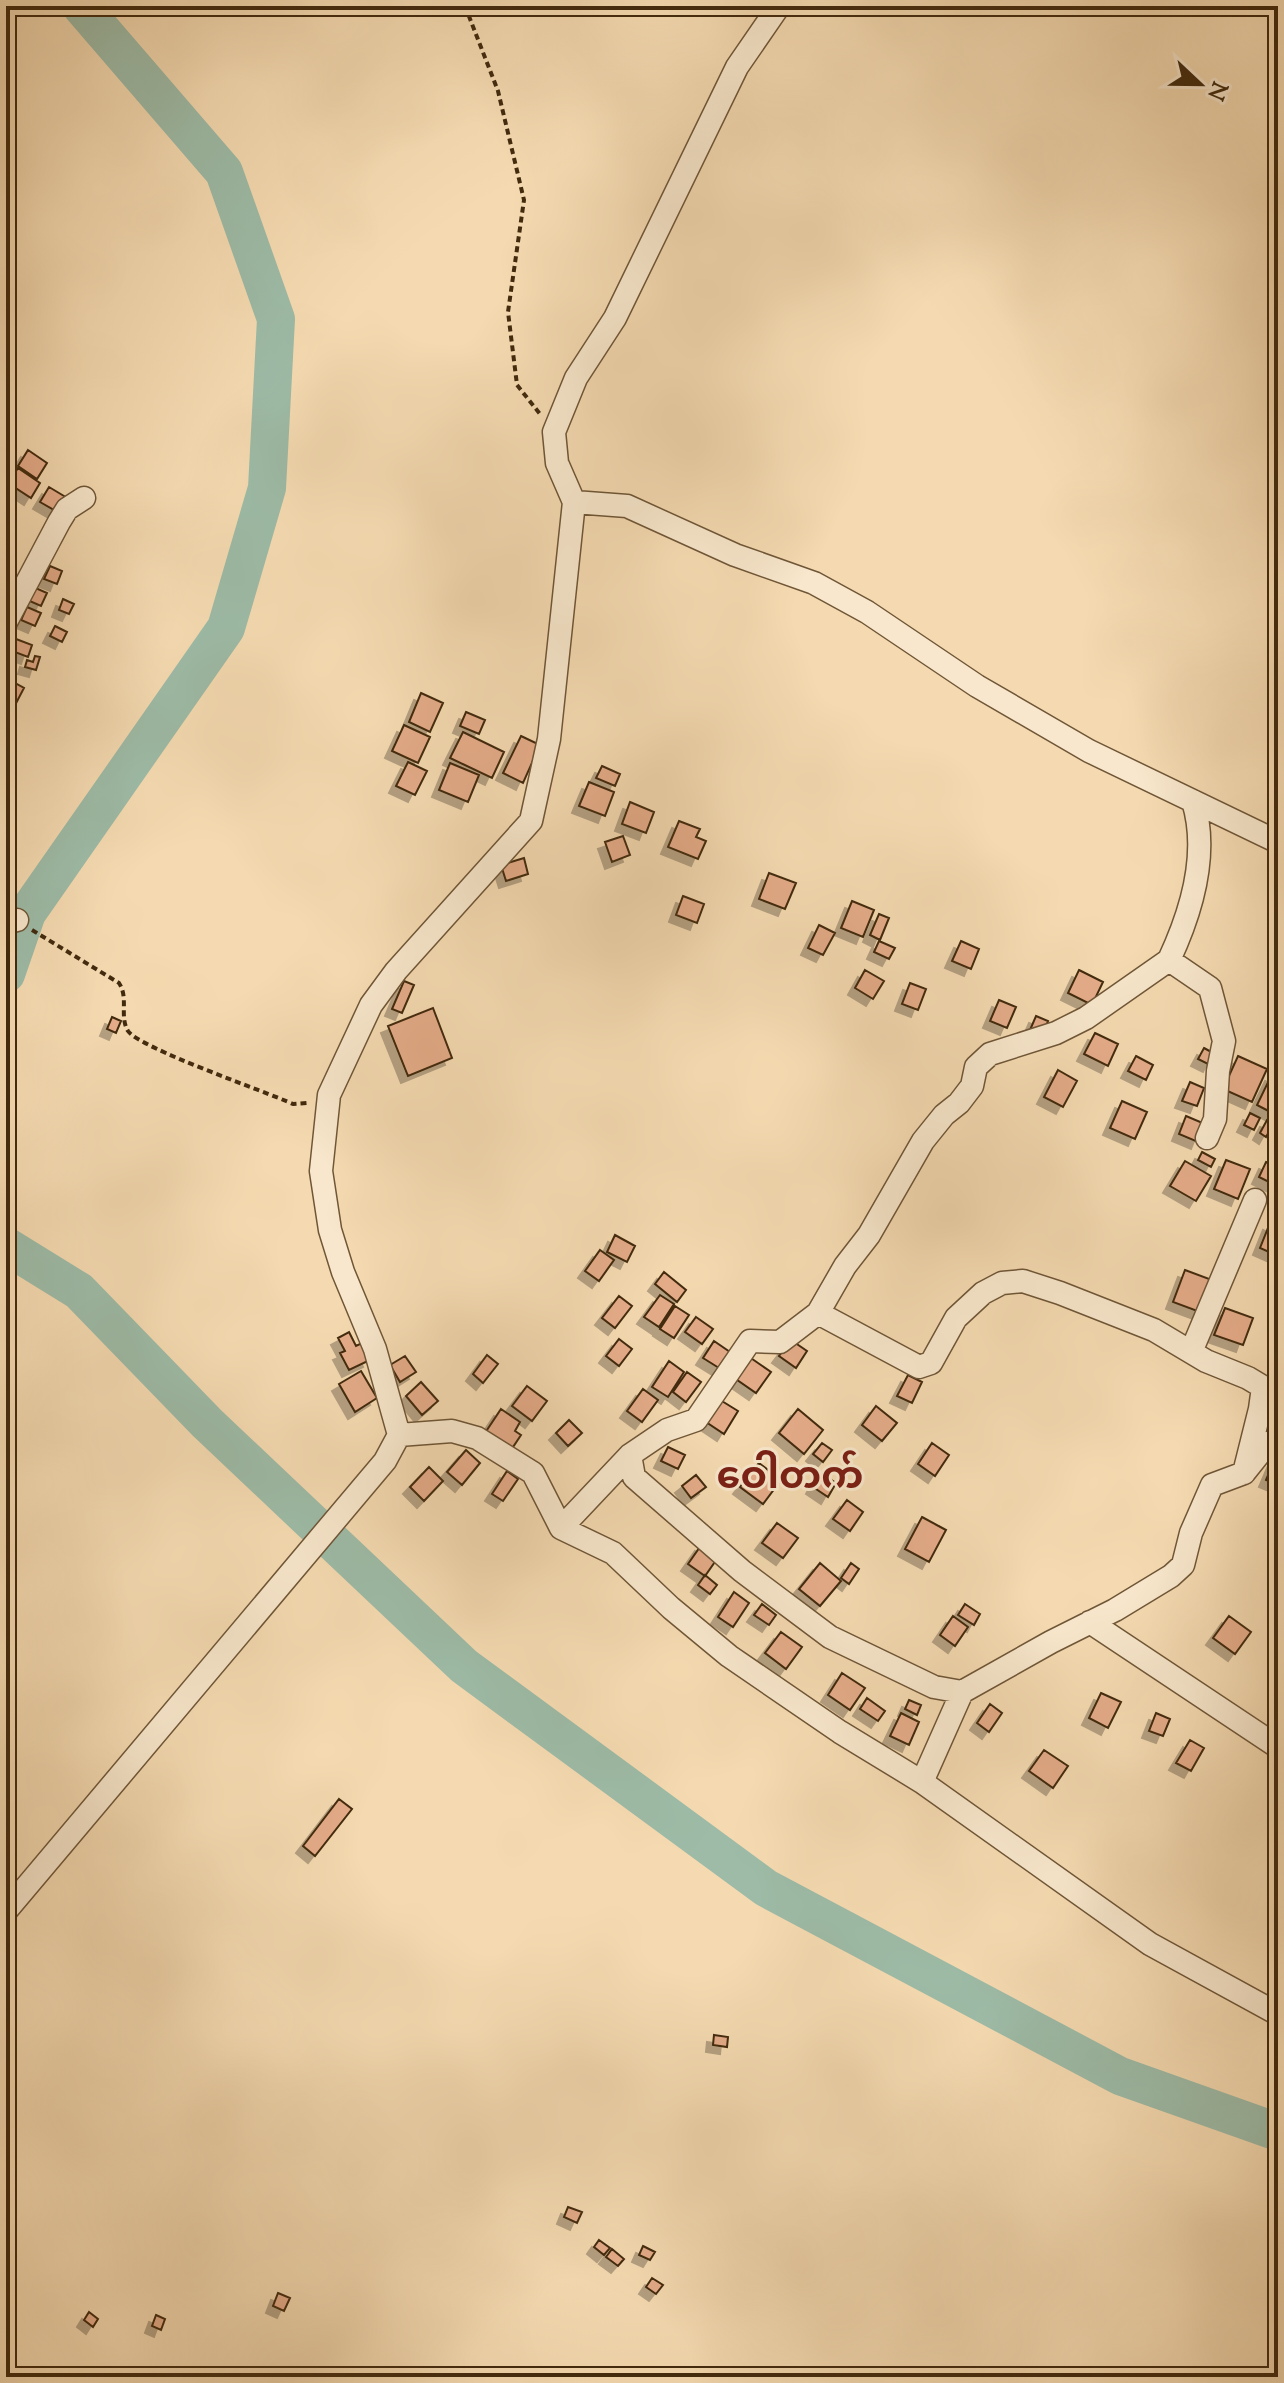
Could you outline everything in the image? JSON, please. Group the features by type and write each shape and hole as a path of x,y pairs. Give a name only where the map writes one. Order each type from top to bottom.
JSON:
{"street":[{"path":"6,1911 385,1461 399,1435 375,1349 343,1272 330,1230 321,1171 329,1095 371,1005 411,954 531,821 549,739 574,502 557,463 554,432 576,378 615,318 731,78 779,6"},
{"path":"6,622 67,509 84,498"},
{"path":"574,502 627,506 735,555 814,583 867,612 977,686 1089,751 1278,842"},
{"path":"561,1528 630,1455 667,1430 696,1420 750,1341 780,1342 818,1313 845,1266 869,1235 923,1141 972,1086 976,1067 990,1054 1056,1033 1086,1018 1169,960 1201,860 1193,801"},
{"path":"1169,960 1210,988 1224,1041 1218,1071 1215,1119 1207,1138"},
{"path":"1191,1352 1255,1200"},
{"path":"818,1313 919,1367 931,1363 956,1318 983,1293 1002,1283 1023,1281 1154,1330 1263,1387 1244,1473"},
{"path":"399,1435 452,1431 477,1438 533,1473 561,1528 613,1553 671,1608 729,1656 840,1732 922,1782 1150,1944 1278,2014"},
{"path":"922,1782 962,1692 1144,1594 1183,1565 1191,1533 1212,1485 1244,1473 1268,1443"},
{"path":"630,1455 634,1477 742,1571 820,1629 934,1687 962,1692"},
{"path":"1090,1622 1278,1747"}],"path":[{"path":"465,6 498,91 524,200 508,312 517,385 554,432"},
{"path":"11,922 119,983 125,992 124,1013 129,1031 137,1038 167,1054 293,1104 301,1105 329,1095"}],"building":[{"path":"28,450 47,463 37,479 18,466"},
{"path":"18,468 40,483 31,498 8,483"},
{"path":"49,487 69,499 61,514 40,502"},
{"path":"50,566 62,571 57,584 44,579"},
{"path":"31,586 47,593 41,606 25,599"},
{"path":"63,599 74,604 69,614 59,610"},
{"path":"27,607 41,613 35,626 21,620"},
{"path":"55,626 67,632 62,642 50,636"},
{"path":"16,639 32,645 28,657 12,651"},
{"path":"35,656 40,657 36,670 25,667 27,660 33,662"},
{"path":"6,678 24,688 13,709 6,705"},
{"path":"421,693 443,703 430,732 409,722"},
{"path":"466,712 485,720 479,734 460,726"},
{"path":"404,725 430,737 418,763 392,751"},
{"path":"463,732 504,752 492,778 450,758"},
{"path":"521,736 540,745 523,783 503,773"},
{"path":"408,762 427,771 415,795 396,786"},
{"path":"450,763 479,775 468,802 439,790"},
{"path":"602,766 620,774 615,786 596,778"},
{"path":"589,782 614,792 605,816 579,806"},
{"path":"630,802 654,812 646,833 622,824"},
{"path":"679,821 700,829 696,837 706,841 698,859 668,847"},
{"path":"623,836 630,855 612,862 605,842"},
{"path":"524,858 528,874 506,881 501,865"},
{"path":"769,873 796,883 785,909 759,899"},
{"path":"683,896 704,904 697,923 676,915"},
{"path":"852,901 874,910 863,937 841,928"},
{"path":"879,914 889,918 880,940 870,935"},
{"path":"819,925 835,933 823,955 808,948"},
{"path":"879,941 895,948 889,959 874,952"},
{"path":"961,941 979,949 971,969 952,961"},
{"path":"865,970 884,981 873,999 855,988"},
{"path":"1079,970 1103,982 1092,1005 1068,993"},
{"path":"404,981 414,985 402,1013 392,1009"},
{"path":"910,983 926,989 918,1010 902,1004"},
{"path":"999,1000 1016,1007 1007,1028 990,1021"},
{"path":"433,1008 452,1058 408,1076 388,1026"},
{"path":"1036,1016 1048,1021 1043,1035 1030,1030"},
{"path":"112,1017 121,1021 116,1033 107,1029"},
{"path":"1095,1033 1118,1044 1108,1066 1084,1054"},
{"path":"1204,1048 1215,1054 1210,1065 1198,1059"},
{"path":"1136,1056 1153,1065 1146,1080 1128,1071"},
{"path":"1238,1056 1267,1069 1252,1102 1223,1089"},
{"path":"1058,1070 1077,1081 1063,1107 1044,1097"},
{"path":"1272,1074 1278,1077 1278,1116 1257,1105"},
{"path":"1190,1082 1204,1088 1197,1106 1182,1101"},
{"path":"1122,1101 1147,1112 1135,1139 1110,1128"},
{"path":"1250,1113 1260,1118 1254,1130 1244,1125"},
{"path":"1186,1116 1205,1124 1198,1142 1179,1134"},
{"path":"1267,1120 1274,1123 1266,1137 1260,1133"},
{"path":"1202,1152 1215,1159 1211,1167 1198,1160"},
{"path":"1226,1160 1250,1169 1238,1199 1214,1189"},
{"path":"1185,1161 1211,1176 1196,1201 1170,1186"},
{"path":"1266,1162 1278,1168 1277,1186 1259,1177"},
{"path":"1270,1223 1278,1227 1278,1256 1260,1248"},
{"path":"615,1235 635,1246 627,1262 607,1252"},
{"path":"600,1250 614,1260 599,1281 585,1271"},
{"path":"1185,1270 1212,1280 1200,1312 1173,1302"},
{"path":"664,1272 686,1290 677,1302 655,1284"},
{"path":"660,1295 674,1304 659,1327 644,1317"},
{"path":"619,1296 632,1306 615,1328 602,1318"},
{"path":"675,1306 689,1315 674,1338 660,1329"},
{"path":"1225,1308 1253,1318 1243,1345 1214,1335"},
{"path":"696,1317 713,1329 702,1344 685,1332"},
{"path":"349,1332 356,1346 362,1343 370,1360 349,1370 340,1353 345,1351 338,1338"},
{"path":"619,1339 632,1349 619,1366 606,1356"},
{"path":"791,1340 807,1351 796,1368 779,1356"},
{"path":"714,1341 730,1352 719,1368 703,1358"},
{"path":"745,1354 771,1372 756,1393 730,1375"},
{"path":"487,1355 498,1364 483,1383 473,1374"},
{"path":"405,1356 416,1372 400,1382 390,1365"},
{"path":"669,1361 684,1372 668,1397 652,1387"},
{"path":"361,1371 377,1398 355,1412 339,1384"},
{"path":"687,1372 701,1382 686,1402 673,1392"},
{"path":"908,1375 922,1382 912,1403 897,1396"},
{"path":"421,1382 438,1401 422,1415 406,1396"},
{"path":"527,1386 547,1401 532,1421 512,1406"},
{"path":"643,1389 658,1400 642,1422 627,1411"},
{"path":"717,1398 738,1411 724,1434 703,1420"},
{"path":"876,1406 897,1423 882,1441 862,1425"},
{"path":"501,1409 520,1422 515,1431 521,1435 511,1450 485,1433"},
{"path":"798,1409 823,1430 804,1454 779,1433"},
{"path":"569,1420 582,1433 568,1446 556,1433"},
{"path":"822,1443 832,1450 823,1462 813,1454"},
{"path":"932,1443 949,1455 935,1476 918,1464"},
{"path":"668,1447 685,1455 678,1469 661,1461"},
{"path":"466,1450 480,1463 462,1485 447,1472"},
{"path":"1278,1452 1278,1485 1266,1480"},
{"path":"759,1463 781,1480 763,1504 740,1487"},
{"path":"429,1467 443,1481 424,1501 410,1487"},
{"path":"507,1471 518,1479 503,1501 492,1494"},
{"path":"821,1473 836,1483 828,1497 813,1487"},
{"path":"696,1475 706,1487 691,1498 682,1486"},
{"path":"847,1500 863,1512 850,1531 833,1519"},
{"path":"922,1517 946,1530 929,1562 905,1549"},
{"path":"777,1523 798,1538 783,1558 762,1543"},
{"path":"702,1544 719,1556 705,1576 688,1564"},
{"path":"820,1563 841,1581 820,1606 799,1589"},
{"path":"851,1563 859,1569 849,1584 841,1578"},
{"path":"705,1575 717,1585 710,1594 698,1585"},
{"path":"734,1592 749,1603 733,1627 718,1617"},
{"path":"762,1604 776,1615 769,1625 754,1615"},
{"path":"965,1604 980,1614 974,1625 958,1615"},
{"path":"953,1616 968,1627 955,1646 940,1635"},
{"path":"1229,1616 1251,1632 1235,1654 1213,1638"},
{"path":"781,1632 802,1647 786,1669 765,1653"},
{"path":"842,1673 865,1688 850,1710 828,1695"},
{"path":"1101,1693 1121,1702 1108,1728 1089,1718"},
{"path":"867,1698 885,1711 878,1721 860,1709"},
{"path":"909,1700 921,1705 917,1715 905,1709"},
{"path":"990,1704 1002,1713 989,1732 977,1723"},
{"path":"901,1713 919,1722 909,1745 890,1736"},
{"path":"1156,1713 1170,1719 1163,1736 1149,1731"},
{"path":"1190,1740 1204,1748 1191,1771 1176,1763"},
{"path":"1044,1750 1068,1766 1053,1788 1029,1771"},
{"path":"339,1799 352,1809 315,1856 303,1846"},
{"path":"714,2035 728,2037 727,2047 713,2045"},
{"path":"568,2207 582,2212 577,2223 564,2217"},
{"path":"599,2240 610,2248 604,2255 594,2247"},
{"path":"643,2246 655,2252 650,2260 639,2255"},
{"path":"612,2249 624,2259 618,2266 606,2257"},
{"path":"652,2278 663,2285 656,2294 646,2287"},
{"path":"278,2293 290,2298 284,2311 273,2306"},
{"path":"89,2312 98,2319 93,2327 84,2320"},
{"path":"156,2315 165,2319 161,2330 152,2326"}],"waterway":[{"path":"6,974 27,913 226,628 267,488 276,319 224,172 81,6"},
{"path":"6,1246 79,1291 207,1423 464,1666 766,1888 1120,2076 1278,2132"}],"district":[{"name":"ဝေါတက်","path":"790,1479"}]}
